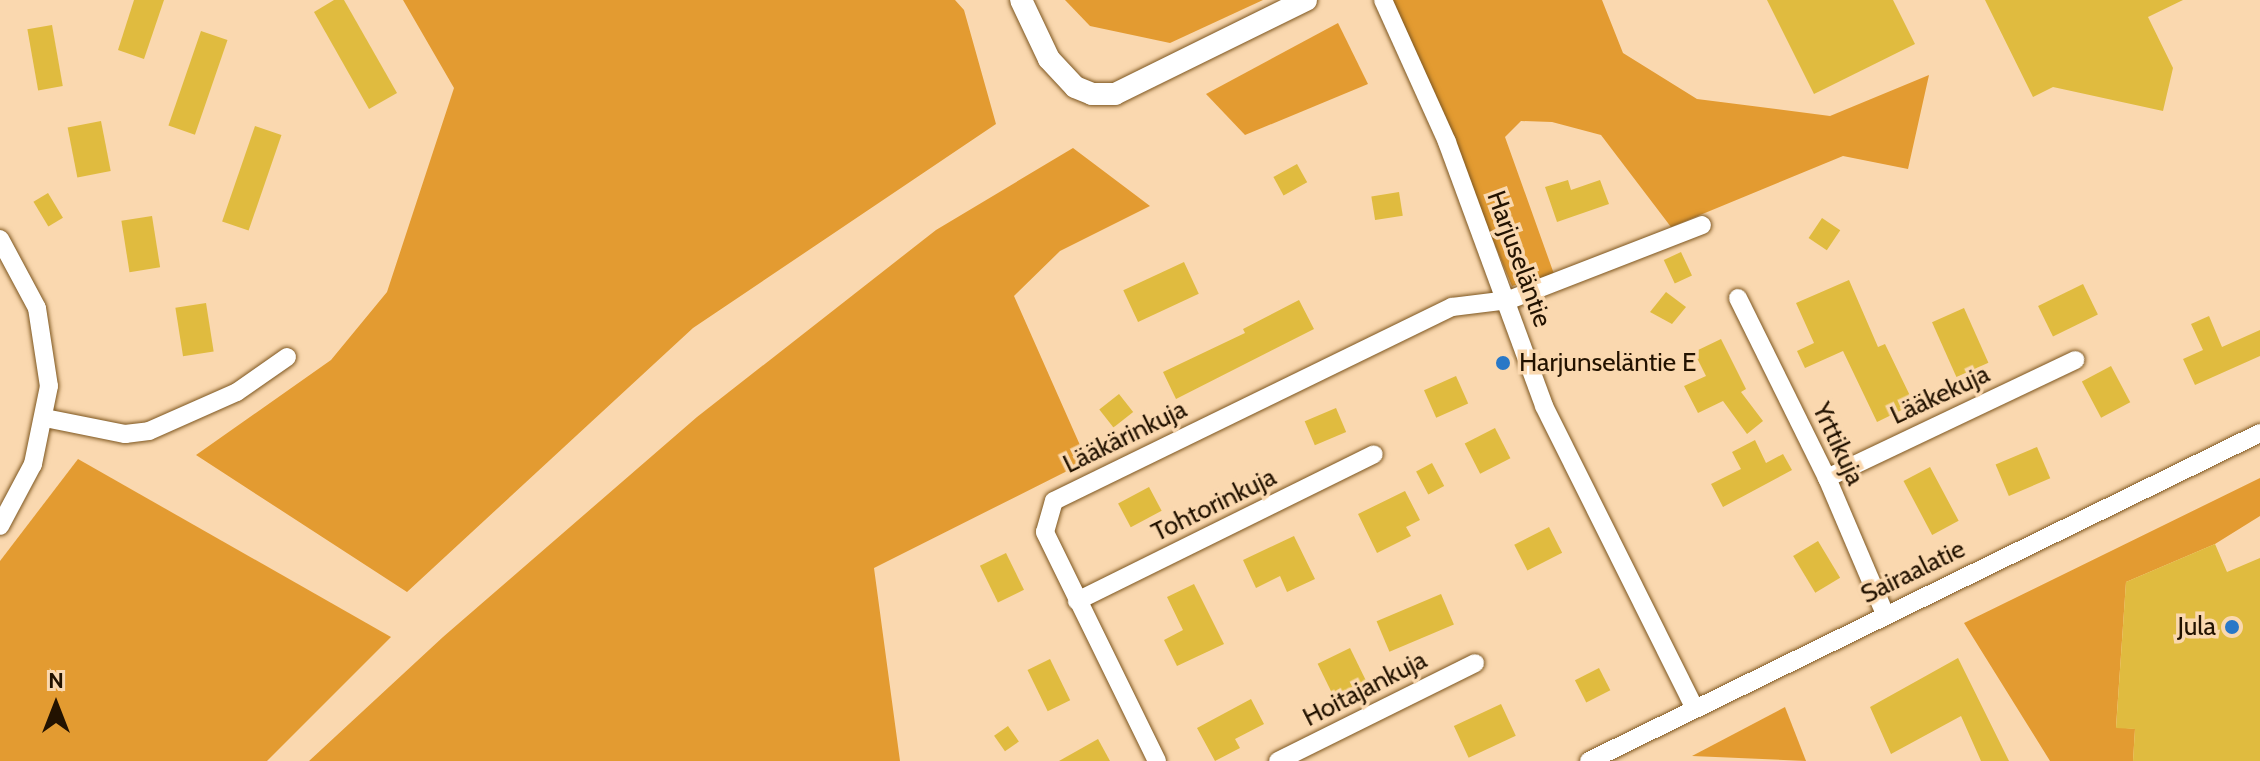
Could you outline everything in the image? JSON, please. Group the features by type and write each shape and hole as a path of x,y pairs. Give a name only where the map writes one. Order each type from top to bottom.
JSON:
{"street":[{"path":"1021,0 1049,59 1075,87 1092,94 1115,94 1306,0"},
{"name":"Harjuseläntie","path":"1383,0 1447,142 1509,300 1544,406 1694,707"},
{"name":"Lääkärinkuja","path":"1157,761 1045,532 1054,501 1452,307 1480,307 1509,300 1702,225"},
{"path":"0,239 40,321 48,373 45,418 33,464 0,526"},
{"name":"Yrttikuja","path":"1738,298 1827,478 1885,614"},
{"path":"45,418 125,434 149,431 237,392 287,357"},
{"name":"Lääkekuja","path":"1827,478 2075,360"},
{"name":"Sairaalatie","path":"1589,761 1694,707 2260,433"},
{"name":"Tohtorinkuja","path":"1077,601 1374,454"},
{"name":"Hoitajankuja","path":"1278,761 1475,663"}],"shaded area":[{"path":"403,0 955,0 964,10 996,124 693,328 407,592 196,455 331,360 387,292 454,88"},
{"path":"1065,0 1263,0 1170,43 1090,26"},
{"path":"1393,0 1602,0 1623,53 1697,99 1830,116 1929,75 1908,169 1843,156 1671,227 1601,135 1552,122 1521,121 1505,137 1554,274 1512,286"},
{"path":"1338,23 1368,84 1245,135 1206,94"},
{"path":"1073,148 1150,206 1060,251 1014,296 1087,461 874,568 900,761 309,761 443,637 697,417 936,230"},
{"path":"78,459 391,637 267,761 0,761 0,561"},
{"path":"2260,478 2260,516 2215,544 2126,582 2116,727 2135,729 2133,761 2050,761 1964,623"},
{"path":"1785,707 1806,761 1692,756"}],"building":[{"path":"134,0 164,0 144,59 118,50"},
{"path":"334,0 344,0 397,93 369,109 314,12"},
{"path":"1767,0 1893,0 1915,44 1814,94"},
{"path":"1985,0 2183,0 2148,17 2173,68 2163,111 2053,87 2033,97"},
{"path":"52,25 63,86 38,90 27,29"},
{"path":"201,31 227,40 195,135 168,126"},
{"path":"101,121 111,171 77,178 68,127"},
{"path":"255,126 281,135 249,231 222,221"},
{"path":"1297,164 1307,182 1284,195 1273,177"},
{"path":"1568,180 1571,190 1600,180 1609,204 1557,222 1545,187"},
{"path":"1399,192 1403,216 1375,220 1371,196"},
{"path":"48,193 63,218 48,227 33,202"},
{"path":"152,216 160,267 130,272 121,221"},
{"path":"1822,218 1840,230 1827,250 1809,238"},
{"path":"1681,252 1692,276 1675,284 1664,260"},
{"path":"1184,262 1199,294 1138,322 1123,290"},
{"path":"1849,280 1878,347 1885,344 1914,404 1877,422 1843,351 1805,368 1797,351 1814,343 1796,303"},
{"path":"2083,284 2098,315 2053,336 2038,306"},
{"path":"1666,292 1686,307 1672,324 1650,312"},
{"path":"1299,300 1314,329 1176,399 1163,372 1245,333 1243,329"},
{"path":"206,303 214,351 183,356 175,308"},
{"path":"1964,308 1988,363 1956,377 1932,322"},
{"path":"2209,316 2222,347 2260,330 2260,356 2195,385 2183,359 2203,350 2191,324"},
{"path":"1721,339 1746,389 1741,392 1763,421 1747,434 1723,401 1698,413 1684,386 1706,376 1694,352"},
{"path":"2111,366 2130,402 2101,418 2082,381"},
{"path":"1456,376 1468,403 1436,418 1424,390"},
{"path":"1119,394 1133,412 1113,428 1099,409"},
{"path":"1336,408 1346,432 1315,445 1305,421"},
{"path":"1495,428 1510,458 1480,474 1465,443"},
{"path":"1755,440 1766,463 1783,454 1792,470 1723,507 1711,484 1741,469 1732,452"},
{"path":"2037,447 2050,478 2009,496 1996,465"},
{"path":"1432,463 1444,486 1428,494 1416,471"},
{"path":"1930,467 1959,521 1932,535 1904,481"},
{"path":"1149,487 1162,511 1131,527 1118,503"},
{"path":"1405,491 1420,520 1406,527 1411,536 1377,553 1358,514"},
{"path":"1549,527 1562,553 1527,571 1514,545"},
{"path":"1294,536 1315,579 1287,592 1280,576 1256,588 1243,560"},
{"path":"1818,541 1840,578 1815,593 1793,556"},
{"path":"2215,544 2227,572 2260,558 2260,761 2133,761 2135,729 2116,728 2126,582"},
{"path":"1006,553 1024,590 998,603 980,566"},
{"path":"1194,584 1224,644 1177,666 1164,640 1183,630 1167,597"},
{"path":"1441,594 1454,624 1389,652 1377,621"},
{"path":"1350,648 1367,683 1335,699 1318,664"},
{"path":"1958,658 2009,761 1981,761 1961,716 1891,754 1870,707"},
{"path":"1050,659 1070,700 1048,711 1028,670"},
{"path":"1599,668 1610,690 1586,703 1575,680"},
{"path":"1251,699 1264,724 1235,739 1240,748 1215,761 1197,728"},
{"path":"1501,704 1516,736 1469,758 1454,726"},
{"path":"1008,726 1019,742 1005,751 994,736"},
{"path":"1098,739 1110,761 1059,761"}],"place":[{"name":"Harjunseläntie E","path":"1503,363"},
{"name":"Jula","path":"2232,627"}]}
